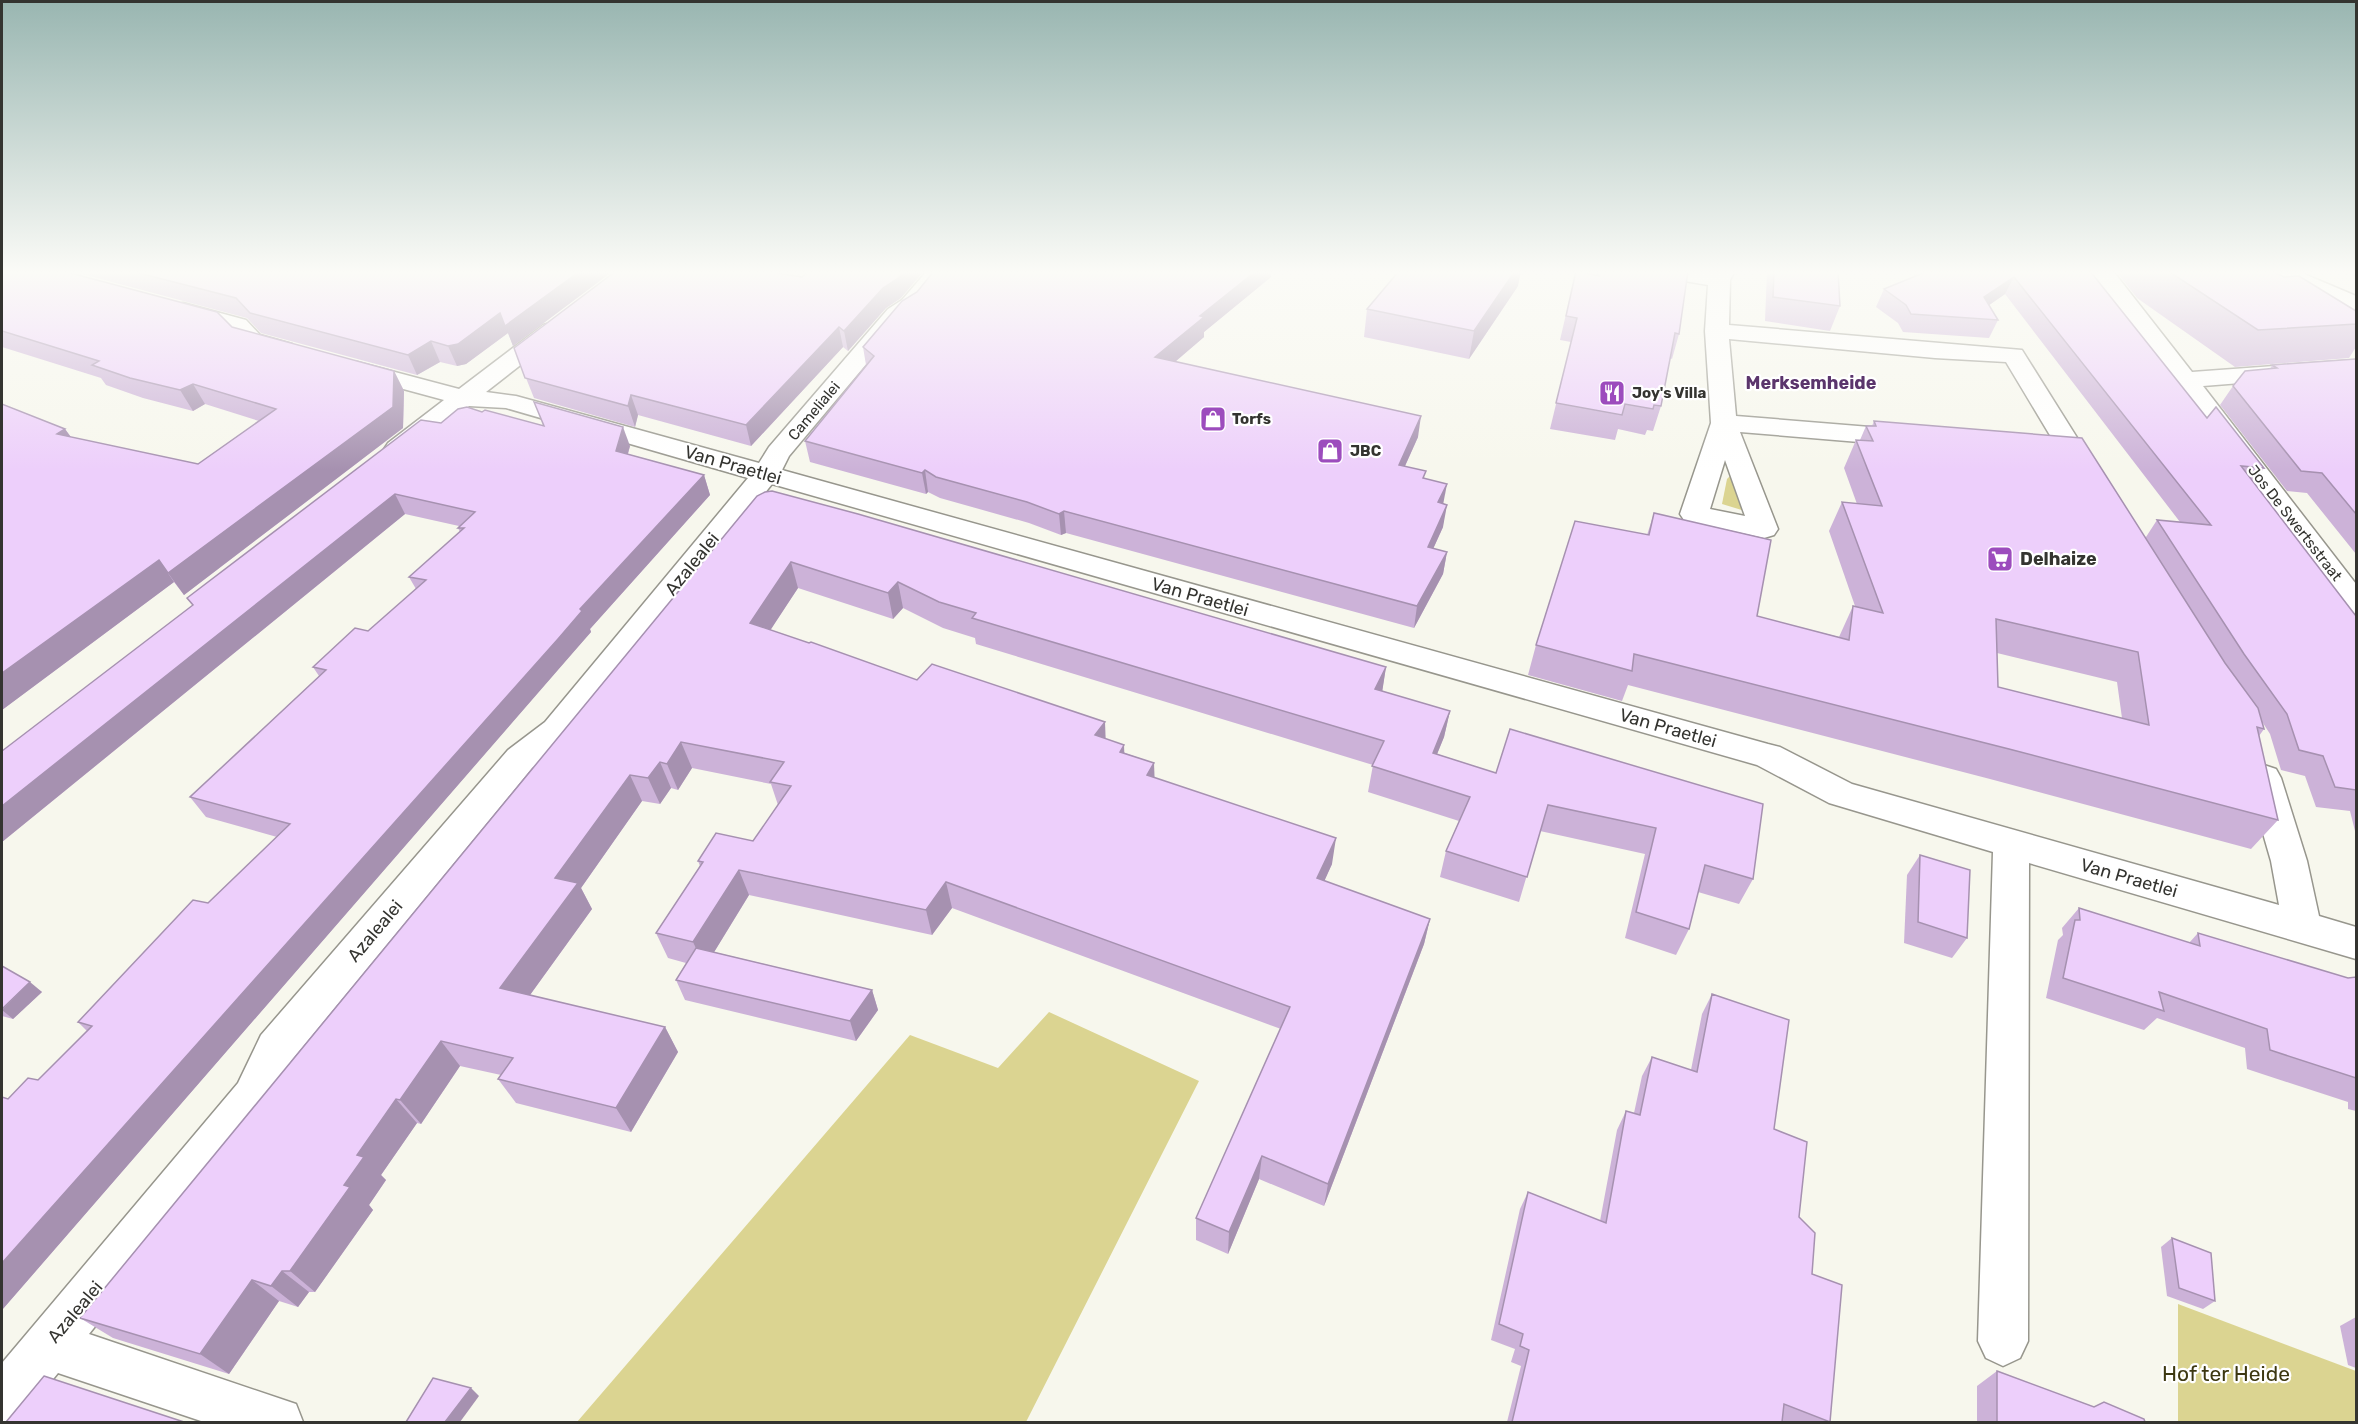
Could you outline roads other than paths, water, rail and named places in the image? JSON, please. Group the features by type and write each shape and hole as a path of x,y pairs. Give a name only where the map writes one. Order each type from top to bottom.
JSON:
{"street":[{"name":"Van Praetlei","path":"250,337 252,340 463,398 507,401 1768,756 1841,795 2356,943"},
{"path":"378,463 542,337"},
{"name":"Camelialei","path":"765,475 778,453 876,337"},
{"path":"1717,337 1724,423 1936,440"},
{"path":"1787,337 1935,351 2014,355 2079,462 2017,447"},
{"name":"Jos De Swertsstraat","path":"2152,337 2356,604"},
{"path":"2184,380 2356,367"},
{"name":"Azalealei","path":"2,1402 253,1097 276,1048 520,759 556,730 765,475"},
{"path":"2254,745 2289,861 2302,928"},
{"path":"2003,1341 2011,844"},
{"path":"49,1344 278,1422"}],"place":[{"name":"Joy's Villa","path":"1612,393"},
{"name":"Torfs","path":"1213,419"},
{"name":"JBC","path":"1330,451"},
{"name":"Delhaize","path":"2000,559"}],"district":[{"name":"Merksemheide","path":"1811,383"}],"park label":[{"name":"Hof ter Heide","path":"2226,1374"}]}
